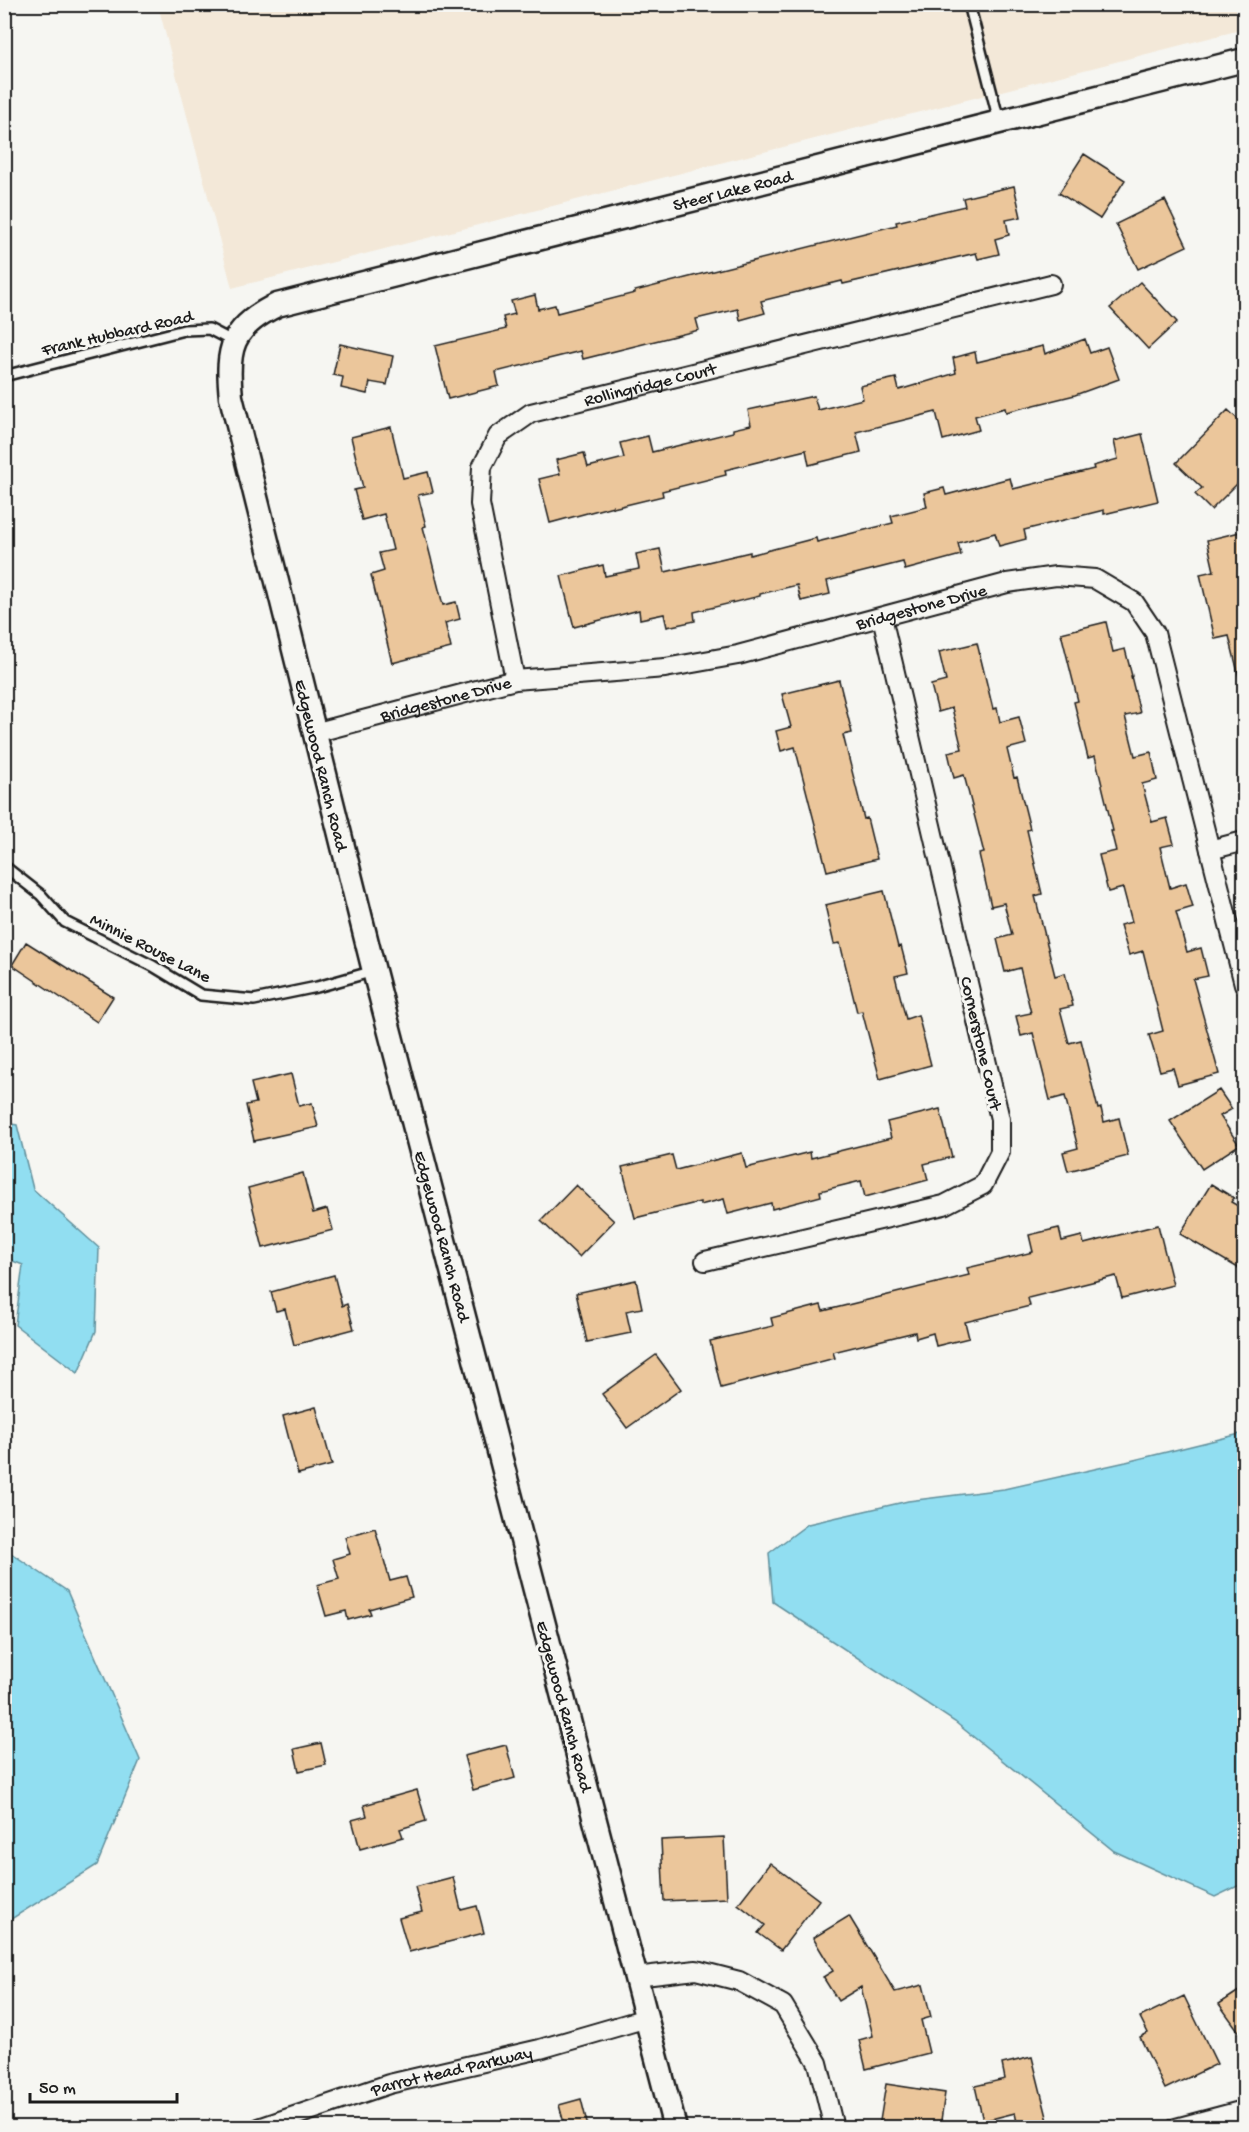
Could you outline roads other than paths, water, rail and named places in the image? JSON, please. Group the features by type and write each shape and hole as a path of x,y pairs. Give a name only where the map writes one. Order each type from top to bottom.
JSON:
{"street":[{"name":"Steer Lake Road","path":"234,342 243,327 259,314 277,305 1245,60"},
{"name":"Rollingridge Court","path":"515,680 480,504 482,467 498,436 531,413 1052,284"},
{"name":"Edgewood Ranch Road","path":"234,342 229,356 228,374 231,397 314,733 675,2127"},
{"name":"Bridgestone Drive","path":"314,733 515,680 675,667 738,655 1007,583 1056,576 1095,579 1134,602 1155,633 1245,984"},
{"name":"Cornerstone Court","path":"705,1262 944,1205 983,1185 1000,1152 1000,1119 882,617"},
{"path":"1210,850 1245,841"},
{"path":"635,1977 696,1970 739,1981 783,2006 818,2063 834,2127"},
{"name":"Parrot Head Parkway","path":"259,2127 389,2084 540,2049 647,2018"},
{"path":"1176,2127 1245,2110"}],"lane":[{"path":"969,4 1000,123"},
{"name":"Frank Hubbard Road","path":"4,376 184,330 209,329 234,342"},
{"name":"Minnie Rouse Lane","path":"4,866 41,895 65,922 153,966 201,995 254,1000 317,987 374,971"}],"water":[{"path":"5,1123 17,1125 33,1189 99,1248 96,1331 78,1373 15,1325 23,1265 5,1258"},
{"path":"1244,1433 1244,1883 1215,1897 1114,1851 955,1722 773,1602 769,1553 808,1524 908,1501 1004,1489"},
{"path":"5,1549 67,1591 140,1760 97,1865 5,1923"}]}
